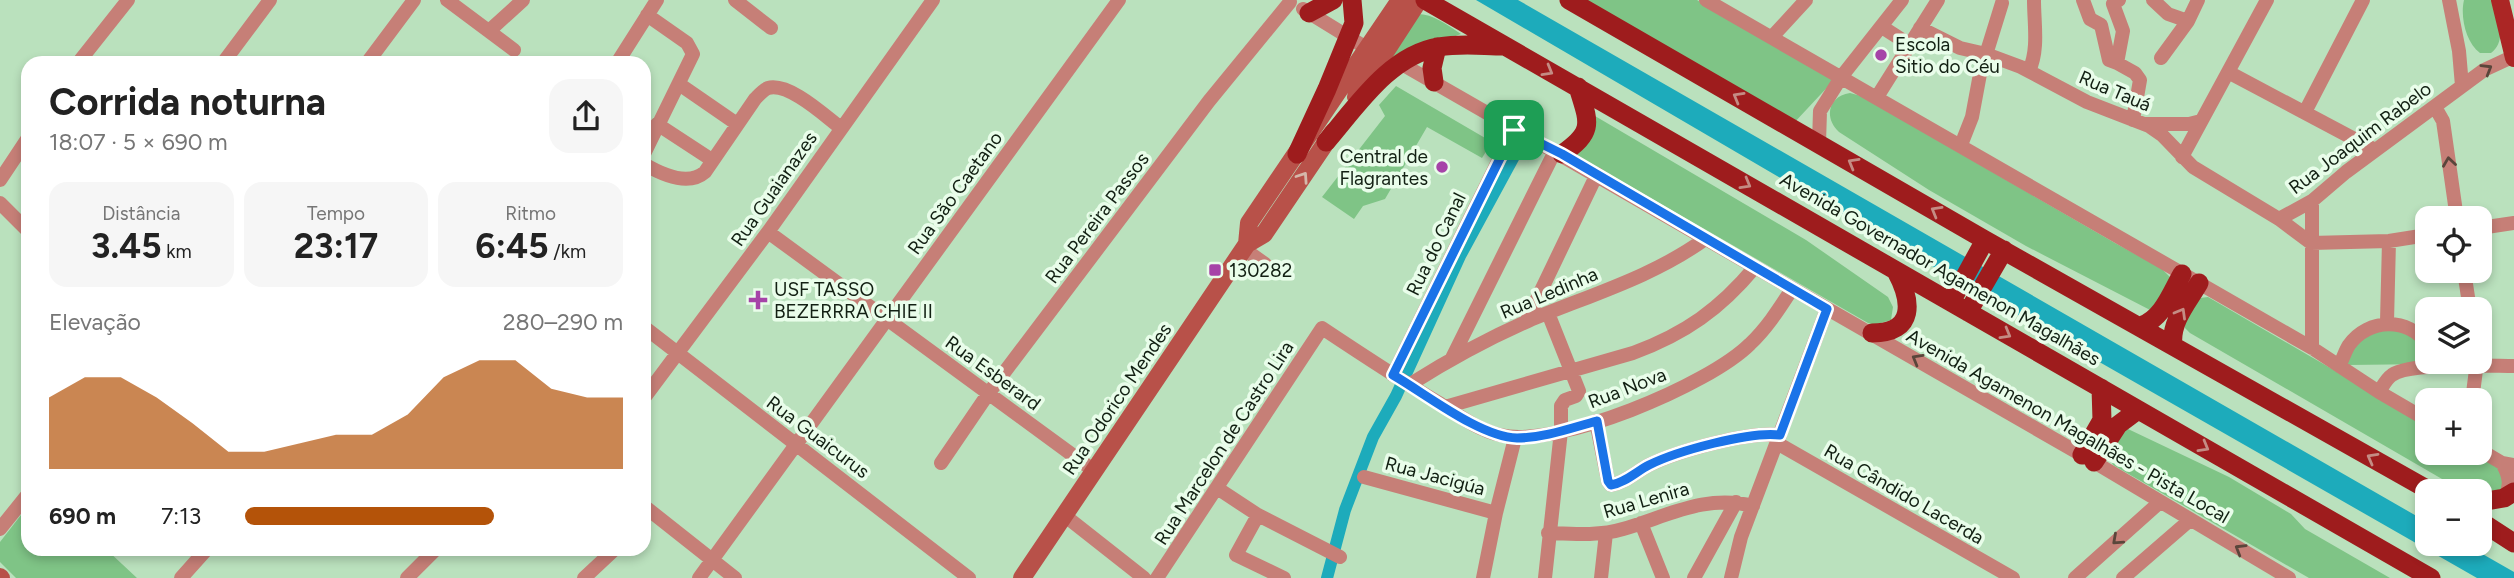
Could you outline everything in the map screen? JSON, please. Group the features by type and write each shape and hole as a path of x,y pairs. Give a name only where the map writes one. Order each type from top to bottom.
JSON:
{"highway":[{"path":"1309,13 1333,0"},
{"path":"1297,153 1349,37 1354,23 1352,0"},
{"name":"Avenida Governador Agamenon Magalhães","path":"1425,0 1896,271 1955,294 2101,388 2431,578"},
{"path":"1569,0 1819,143 1981,248 2141,326 2415,482"},
{"path":"1326,142 1375,86 1400,63 1419,52 1456,45 1506,46"},
{"path":"1434,82 1432,68 1437,47"},
{"path":"1559,153 1583,137 1586,128 1587,119 1577,88"},
{"path":"1955,294 1981,248"},
{"path":"1973,305 1999,258"},
{"path":"1872,333 1893,330 1904,321 1907,311 1906,289 1896,271"},
{"path":"2141,326 2151,323 2191,279"},
{"path":"2173,345 2171,334 2191,279"},
{"path":"2088,458 2102,421 2101,388"},
{"path":"2088,458 2118,425 2138,410"},
{"path":"2492,529 2514,543"}],"main road":[{"name":"Rua Odorico Mendes","path":"1245,246 1249,223 1400,0"},
{"name":"Rua Odorico Mendes","path":"1022,578 1245,246 1264,234 1419,0"},
{"path":"2500,0 2514,57"}],"street":[{"path":"84,56 128,0"},
{"path":"228,56 270,0"},
{"path":"371,56 414,0"},
{"path":"447,0 514,50"},
{"path":"489,31 523,0"},
{"path":"621,56 657,0"},
{"path":"735,0 771,28"},
{"name":"Rua Guaianazes","path":"651,389 768,232 933,0"},
{"name":"Rua São Caetano","path":"699,578 1119,0"},
{"path":"1706,0 2312,348 2415,413"},
{"path":"1772,37 1806,0"},
{"path":"1819,143 1820,111 1842,76 1902,0"},
{"path":"2029,71 2036,46 2033,27 2034,0"},
{"path":"2083,0 2090,19 2101,25 2108,59 2140,77 2139,122 2189,124 2201,121"},
{"path":"2117,63 2123,31 2112,4 2119,0"},
{"path":"2153,0 2168,14 2188,21"},
{"path":"2161,58 2188,21 2198,0"},
{"path":"2182,157 2267,0"},
{"path":"2305,112 2363,0"},
{"name":"Rua Joaquim Rabelo","path":"2449,0 2459,51 2462,86"},
{"path":"1288,1 1368,49"},
{"name":"Rua Pereira Passos","path":"941,463 988,394 1209,101 1288,1"},
{"path":"1877,97 1933,2"},
{"path":"1961,145 1972,117 1986,54 2002,3"},
{"path":"647,15 692,49 692,59 657,124 651,141"},
{"path":"1882,27 1910,45"},
{"name":"Rua Tauá","path":"1920,28 1960,48 1986,54 2029,71 2087,102 2139,122 2162,135 2193,167 2280,219 2311,243"},
{"name":"Rua Joaquim Rabelo","path":"2280,219 2312,201 2375,150 2489,67 2514,57"},
{"path":"1400,63 1514,130 1597,174 1827,309 1753,506 1737,551 1731,578"},
{"path":"2228,72 2375,150"},
{"path":"679,84 737,124"},
{"path":"651,165 676,178 702,175 760,93 771,88 797,95 841,128"},
{"path":"2435,107 2443,121 2455,206"},
{"path":"657,124 712,160"},
{"name":"Rua do Canal","path":"1401,380 1514,130"},
{"path":"0,180 21,148"},
{"path":"1452,358 1559,153"},
{"path":"1525,322 1597,174"},
{"path":"2312,201 2312,348"},
{"path":"0,204 21,224"},
{"path":"2492,226 2514,223"},
{"name":"Rua Esberard","path":"768,232 1093,470"},
{"path":"2311,243 2389,242 2415,237"},
{"name":"Rua Ledinha","path":"1401,380 1525,322 1668,263 1705,239"},
{"path":"2387,322 2389,242"},
{"path":"1245,246 1265,264"},
{"name":"Rua Nova","path":"1445,407 1633,353 1684,330 1712,312 1755,267"},
{"name":"Rua Nova","path":"1322,328 1401,380 1480,427 1515,438 1536,437 1597,421 1678,390 1723,366 1756,338 1792,289"},
{"name":"Avenida Agamenon Magalhães - Pista Local","path":"1827,309 2088,458 2289,578"},
{"path":"1545,578 1561,431 1561,406 1579,391 1548,313"},
{"path":"2339,366 2349,345 2364,331 2387,322 2415,332"},
{"name":"Rua Marcelon de Castro Lira","path":"1157,578 1322,328"},
{"name":"Rua Guaicurus","path":"651,333 969,578"},
{"path":"2492,365 2514,366"},
{"path":"2379,392 2394,373 2415,369"},
{"name":"Rua Lenira","path":"1597,421 1611,485 1647,465 1680,452 1760,434 1779,439"},
{"path":"1483,578 1515,438"},
{"name":"Rua Cândido Lacerda","path":"1779,439 2012,578"},
{"path":"2492,456 2508,464 2509,495"},
{"name":"Rua Jacigúa","path":"1364,477 1496,513"},
{"path":"1217,488 1258,515 1340,557"},
{"name":"Rua Lenira","path":"1548,533 1606,533 1690,506 1717,501 1753,506"},
{"path":"1693,578 1736,502"},
{"path":"2075,578 2160,502"},
{"path":"0,529 21,503"},
{"path":"1064,515 1144,578"},
{"path":"1258,515 1236,555 1284,578"},
{"path":"651,516 735,578"},
{"path":"2123,578 2190,520"},
{"path":"1641,523 1663,578"},
{"path":"1601,578 1606,533"},
{"path":"181,578 201,556"},
{"path":"407,578 429,556"},
{"path":"584,578 608,556"}],"green space":[{"path":"1575,0 1697,0 1835,79 1793,124"},
{"path":"2464,0 2493,0 2500,35 2496,48 2491,53 2480,53 2471,43 2464,22"},
{"path":"1417,14 1435,18 1461,34 1385,62"},
{"path":"1396,86 1492,142 1482,158 1427,127 1385,199 1363,206 1354,219 1322,197 1385,116 1379,105"},
{"path":"1850,93 1861,96 2161,268 2171,278 2154,312 2026,246 1929,190 1839,132 1831,120 1831,108 1837,98"},
{"path":"1595,116 1806,240 1888,297 1893,307 1891,320 1874,325 1868,323 1574,154"},
{"path":"2208,297 2415,417 2415,463 2190,333 2184,323 2200,298"},
{"path":"2390,327 2415,333 2415,364 2347,365 2350,349 2367,335"},
{"path":"2128,429 2229,477 2291,514 2305,529 2390,578 2309,578 2113,465 2108,455 2119,434"},
{"path":"2492,462 2503,470 2502,489 2492,491 2492,479 2442,479 2418,465 2492,465"},
{"path":"21,515 21,556 113,556 137,578 16,578 0,562 0,542"}],"water":[{"path":"1476,0 1518,0 2415,515 2415,543 1909,253"},
{"path":"2439,556 2486,556 2514,572 2514,578 2477,578"}],"waterway":[{"path":"1327,578 1345,510 1373,437 1396,396 1460,256 1517,151"}],"place":[{"name":"Escola Sitio do Céu","path":"1881,55"},
{"name":"Central de Flagrantes","path":"1442,167"},
{"name":"130282","path":"1215,270"},
{"name":"USF TASSO BEZERRRA CHIE II","path":"758,300"}],"route":[{"path":"1514,130 1562,154 1827,309 1780,435 1760,434 1680,452 1647,465 1618,484 1611,485 1597,421 1536,437 1515,438 1497,434 1480,427 1393,375 1514,130"}]}
